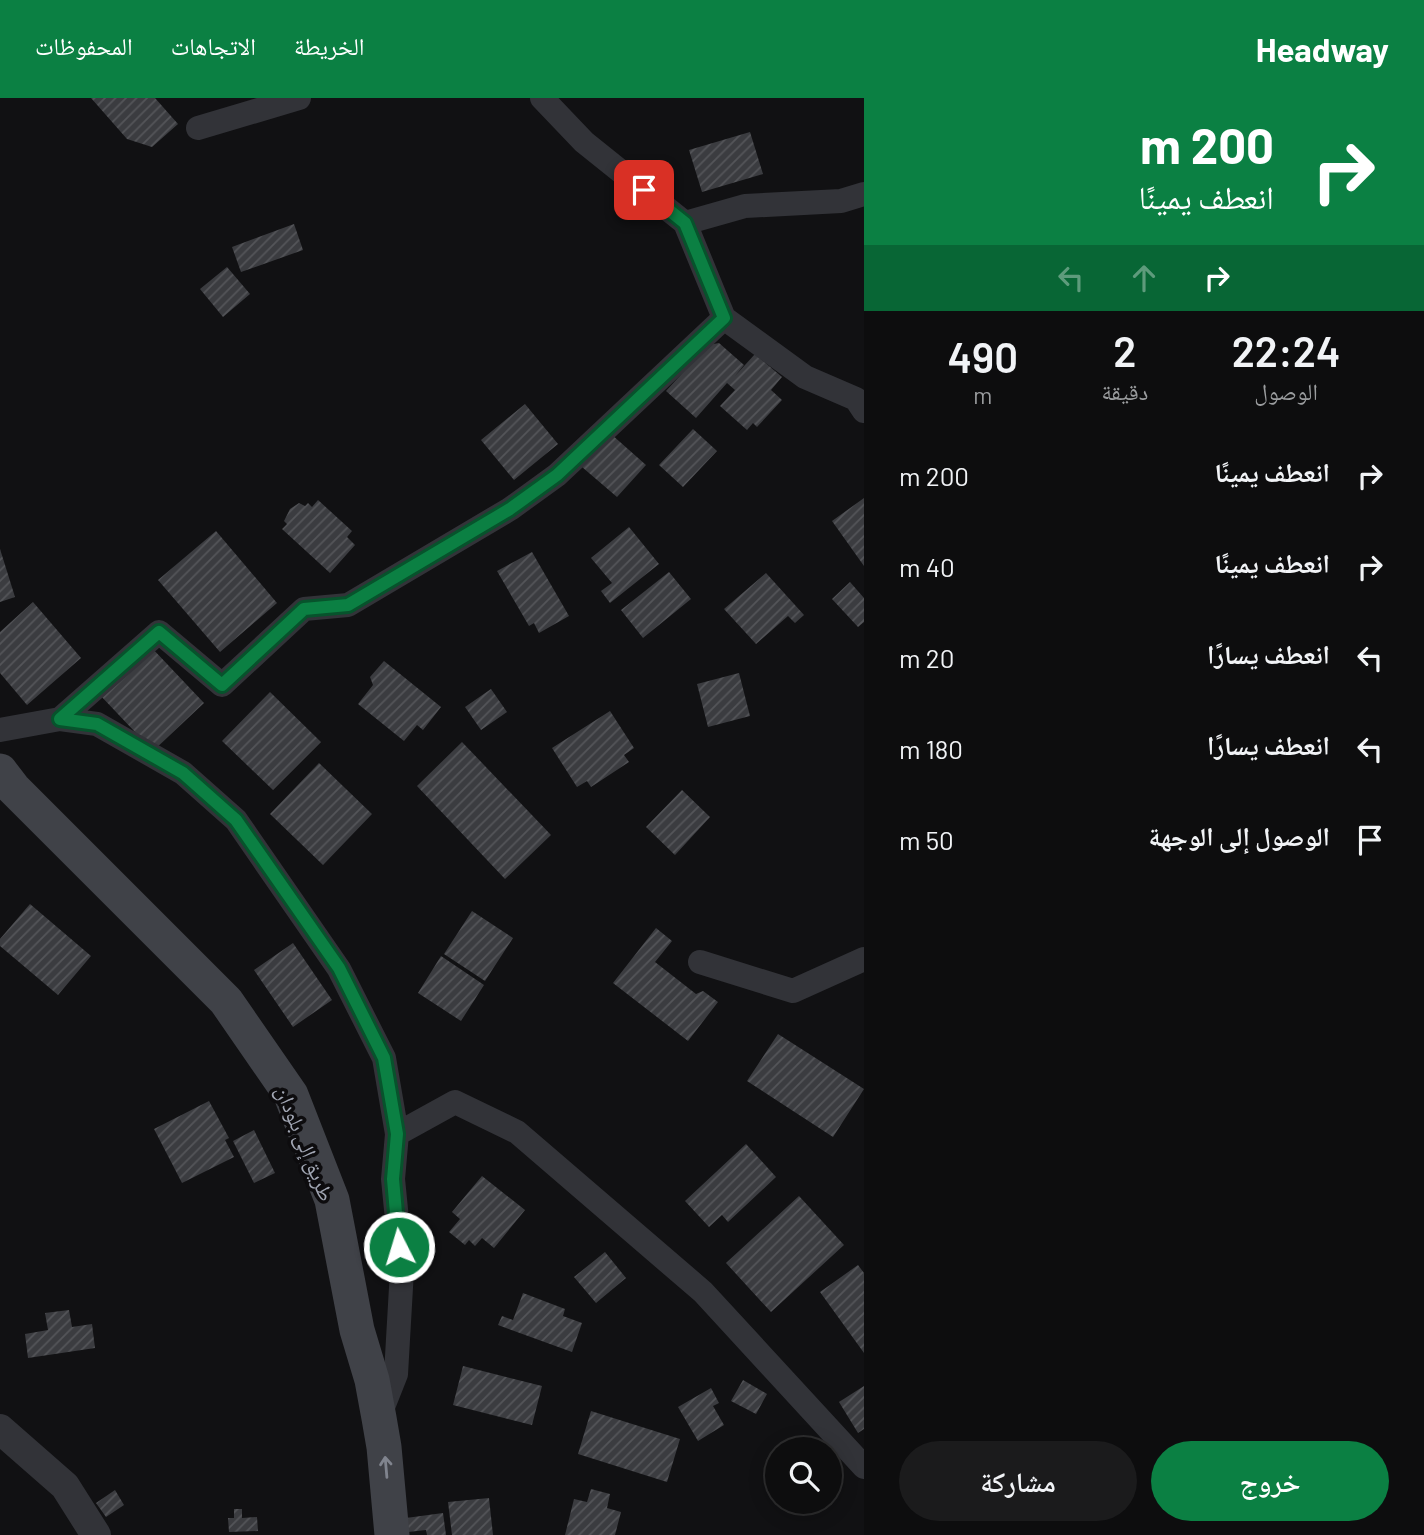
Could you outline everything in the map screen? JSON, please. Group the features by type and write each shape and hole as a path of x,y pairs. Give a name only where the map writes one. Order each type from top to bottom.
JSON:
{"main road":[{"name":"طريق إلى بلودان","path":"0,771 13,788 226,1001 291,1095 332,1200 357,1330 372,1380 379,1418 392,1535"},
{"path":"357,1330 351,1379 370,1535"}],"street":[{"path":"198,128 299,98"},
{"path":"542,98 584,142 685,223 724,318 805,377 856,399 864,411"},
{"path":"685,223 745,206 841,201 864,194"},
{"path":"60,719 159,632 222,685 304,609 348,605 510,509 557,475 724,318"},
{"path":"0,730 60,719 97,724 183,773 236,820 339,968 384,1058 397,1134 393,1179 402,1270 396,1374 379,1418"},
{"path":"700,962 793,991 864,960"},
{"path":"397,1134 455,1102 517,1132 703,1292 864,1467"},
{"path":"0,1429 65,1486 96,1535"}],"building":[{"path":"91,98 155,98 178,124 152,147 127,139"},
{"path":"750,132 763,174 702,192 689,150"},
{"path":"294,224 303,250 241,272 232,247"},
{"path":"227,267 250,294 223,317 200,289"},
{"path":"719,343 744,365 735,376 755,354 782,377 771,390 782,400 757,427 753,423 747,430 720,406 735,390 727,383 696,418 666,391 708,345"},
{"path":"525,404 558,444 514,480 481,440"},
{"path":"693,429 717,451 683,487 659,465"},
{"path":"611,434 646,465 617,497 582,467"},
{"path":"864,498 864,566 832,521"},
{"path":"318,500 352,531 347,537 355,545 330,573 282,529 287,524 284,521 290,509 299,503 305,506 308,503 312,507"},
{"path":"629,527 659,564 610,603 601,591 612,583 591,558"},
{"path":"216,531 277,603 220,652 158,580"},
{"path":"0,549 15,597 0,602"},
{"path":"532,552 569,616 539,633 534,623 529,626 497,571"},
{"path":"669,572 691,599 643,638 621,610"},
{"path":"766,573 804,615 795,623 788,616 756,644 724,609"},
{"path":"850,582 864,598 864,622 858,627 832,599"},
{"path":"33,602 81,658 27,705 0,673 0,632"},
{"path":"150,646 204,703 153,751 99,694"},
{"path":"384,661 441,707 423,730 417,725 404,741 358,704 373,685 370,677"},
{"path":"739,673 750,716 708,727 697,684"},
{"path":"491,689 507,712 481,730 465,707"},
{"path":"270,692 321,742 273,790 222,741"},
{"path":"610,711 634,748 624,755 629,762 591,787 587,781 577,787 552,748"},
{"path":"462,742 551,835 505,879 417,786"},
{"path":"319,763 372,814 323,865 270,814"},
{"path":"682,790 710,817 675,855 646,827"},
{"path":"30,904 91,956 58,995 0,946 0,939"},
{"path":"472,911 513,938 485,981 444,954"},
{"path":"656,928 672,941 655,962 696,994 703,991 718,1002 688,1041 613,983"},
{"path":"293,943 332,1000 293,1027 254,970"},
{"path":"441,956 484,985 461,1021 418,993"},
{"path":"778,1034 864,1089 833,1137 747,1081"},
{"path":"209,1101 229,1138 225,1140 234,1157 182,1183 154,1129"},
{"path":"254,1130 275,1173 254,1183 233,1141"},
{"path":"746,1144 776,1177 728,1222 722,1215 709,1227 685,1201"},
{"path":"482,1176 525,1210 494,1248 482,1238 475,1246 469,1240 465,1245 449,1232 460,1219 452,1212"},
{"path":"799,1196 844,1245 771,1312 726,1263"},
{"path":"605,1252 626,1278 596,1303 574,1277"},
{"path":"858,1265 864,1273 864,1353 820,1292"},
{"path":"523,1293 565,1309 563,1316 582,1323 572,1352 498,1325 502,1316 513,1320"},
{"path":"69,1310 72,1327 92,1324 95,1348 28,1358 25,1334 48,1330 45,1313"},
{"path":"463,1366 542,1386 532,1425 453,1405"},
{"path":"743,1380 767,1394 756,1414 731,1401"},
{"path":"864,1386 864,1429 858,1433 839,1402"},
{"path":"711,1388 719,1403 713,1406 724,1425 698,1441 678,1407"},
{"path":"591,1411 680,1439 667,1482 578,1454"},
{"path":"591,1489 610,1494 607,1508 621,1512 615,1535 565,1535 574,1499 587,1502"},
{"path":"115,1490 124,1505 106,1517 96,1503"},
{"path":"489,1498 493,1535 452,1535 448,1502"},
{"path":"234,1509 242,1509 242,1518 257,1517 258,1531 229,1532 228,1518 234,1518"},
{"path":"443,1513 446,1535 427,1535 426,1530 408,1532 406,1518"}],"route":[{"path":"399,1247 393,1179 397,1134 384,1058 339,968 236,820 183,773 97,724 60,719 159,632 222,685 304,609 348,605 510,509 557,475 724,318 685,223 644,190"}]}
